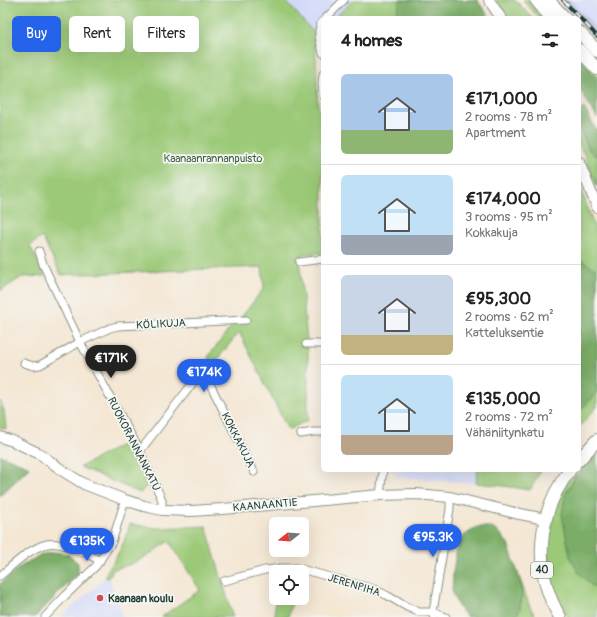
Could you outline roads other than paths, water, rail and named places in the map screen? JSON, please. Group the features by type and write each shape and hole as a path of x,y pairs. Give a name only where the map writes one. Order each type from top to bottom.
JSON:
{"main road":[{"path":"536,0 549,16"},
{"path":"548,0 563,16"},
{"path":"581,37 597,51"},
{"path":"581,52 597,69"},
{"path":"581,458 597,440"},
{"name":"40","path":"560,617 549,594 542,570 541,548 545,519 555,492 568,472"}],"street":[{"path":"328,16 344,0"},
{"path":"489,0 500,16"},
{"path":"321,23 319,35 321,44"},
{"path":"581,167 597,207"},
{"name":"RUOKORANNANKATU","path":"39,251 42,264 80,342 140,451 162,500 162,510"},
{"path":"299,262 321,259"},
{"name":"KÖLIKUJA","path":"24,363 33,366 40,365 80,342 110,328 118,326 246,320"},
{"path":"306,344 321,344"},
{"name":"KOKKAKUJA","path":"140,451 203,370 254,472"},
{"path":"301,434 321,432"},
{"name":"KAANAANTIE","path":"0,437 13,441 40,454 84,484 125,500 162,510 191,511 223,509 380,495 416,494 450,497 545,519"},
{"path":"380,495 383,472"},
{"path":"434,615 450,509 450,497"},
{"path":"45,617 100,561 112,542 125,500"},
{"path":"0,576 36,548 48,544 63,545 90,555 100,561"},
{"name":"JERENPIHA","path":"224,581 265,570 297,568 374,589 407,608 446,617"}],"railway":[{"path":"563,0 578,16"},
{"path":"581,19 597,36"}],"place":[{"name":"Kaanaan koulu","path":"100,598"}],"park label":[{"name":"Kaanaanrannanpuisto","path":"213,158"}]}
